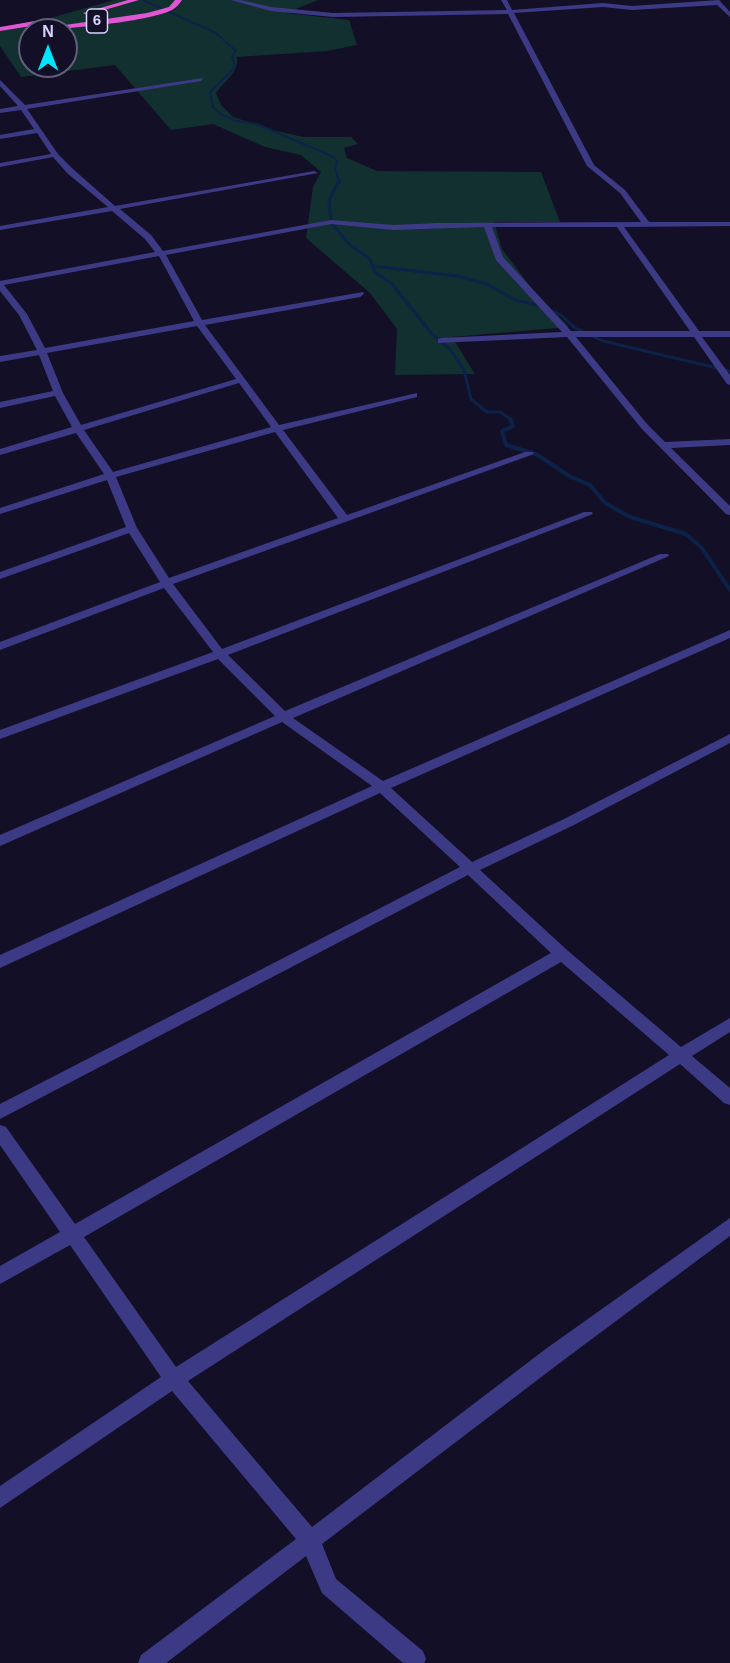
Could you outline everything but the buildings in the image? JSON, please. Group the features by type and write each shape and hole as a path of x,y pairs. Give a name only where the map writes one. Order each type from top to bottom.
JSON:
{"highway":[{"name":"6","path":"83,14 136,0"},
{"name":"6","path":"78,24 160,13 171,8 179,0"},
{"name":"6","path":"0,29 72,16"},
{"path":"0,36 18,33"}],"street":[{"path":"234,0 271,9 333,15 510,12 616,5 632,8 717,1 730,15"},
{"path":"504,0 591,166 610,178 635,203 646,224"},
{"path":"0,111 201,79"},
{"path":"0,82 23,107 55,155 94,192 116,207 148,237 162,255 200,324 345,520"},
{"path":"0,137 40,130"},
{"path":"0,165 55,155"},
{"path":"0,228 314,172"},
{"path":"730,224 380,227 350,221 331,222 0,284 23,314 42,351 58,393 78,429 110,475 132,528 166,583 220,654 283,717 382,787 562,954 730,1098"},
{"path":"486,225 500,258 569,334 644,426 730,512"},
{"path":"620,226 730,382"},
{"path":"0,359 360,294"},
{"path":"441,341 569,334 730,334"},
{"path":"0,452 241,380"},
{"path":"0,405 58,393"},
{"path":"0,511 110,475 276,427 414,396"},
{"path":"663,446 730,442"},
{"path":"0,646 166,583 530,454"},
{"path":"0,735 588,514"},
{"path":"0,576 132,528"},
{"path":"0,840 283,717 664,556"},
{"path":"0,962 382,787 730,634"},
{"path":"0,1112 469,869 569,822 730,738"},
{"path":"0,1276 562,954"},
{"path":"0,1498 174,1379 730,1024"},
{"path":"0,1132 174,1379 310,1540 329,1586 418,1662"},
{"path":"149,1663 554,1355 730,1226"}],"green space":[{"path":"114,0 318,0 286,13 349,20 357,45 327,51 237,57 236,68 216,93 221,105 233,117 273,130 303,137 351,137 358,144 344,148 347,158 377,171 541,172 560,222 494,222 502,249 533,290 569,327 452,337 475,374 395,375 397,329 370,293 306,238 313,187 321,172 301,155 265,147 213,124 171,130 115,65 78,70 78,18 49,18"},
{"path":"18,24 18,73 0,46 0,28"}],"waterway":[{"path":"143,0 216,33 236,51 232,56 235,67 210,92 213,107 220,114 237,121 257,124 334,157 340,183"},
{"path":"339,181 329,200 331,222 349,244 370,259 375,272 392,284 432,334 450,349 464,370 471,399 487,412 500,412 512,420"},
{"path":"373,266 457,276 487,284 515,300 542,306 561,315 575,328 603,341 730,371"},
{"path":"510,419 513,426 502,431 506,445 536,454 569,476 590,485 605,503 630,517 686,534 702,548 730,590"}]}
